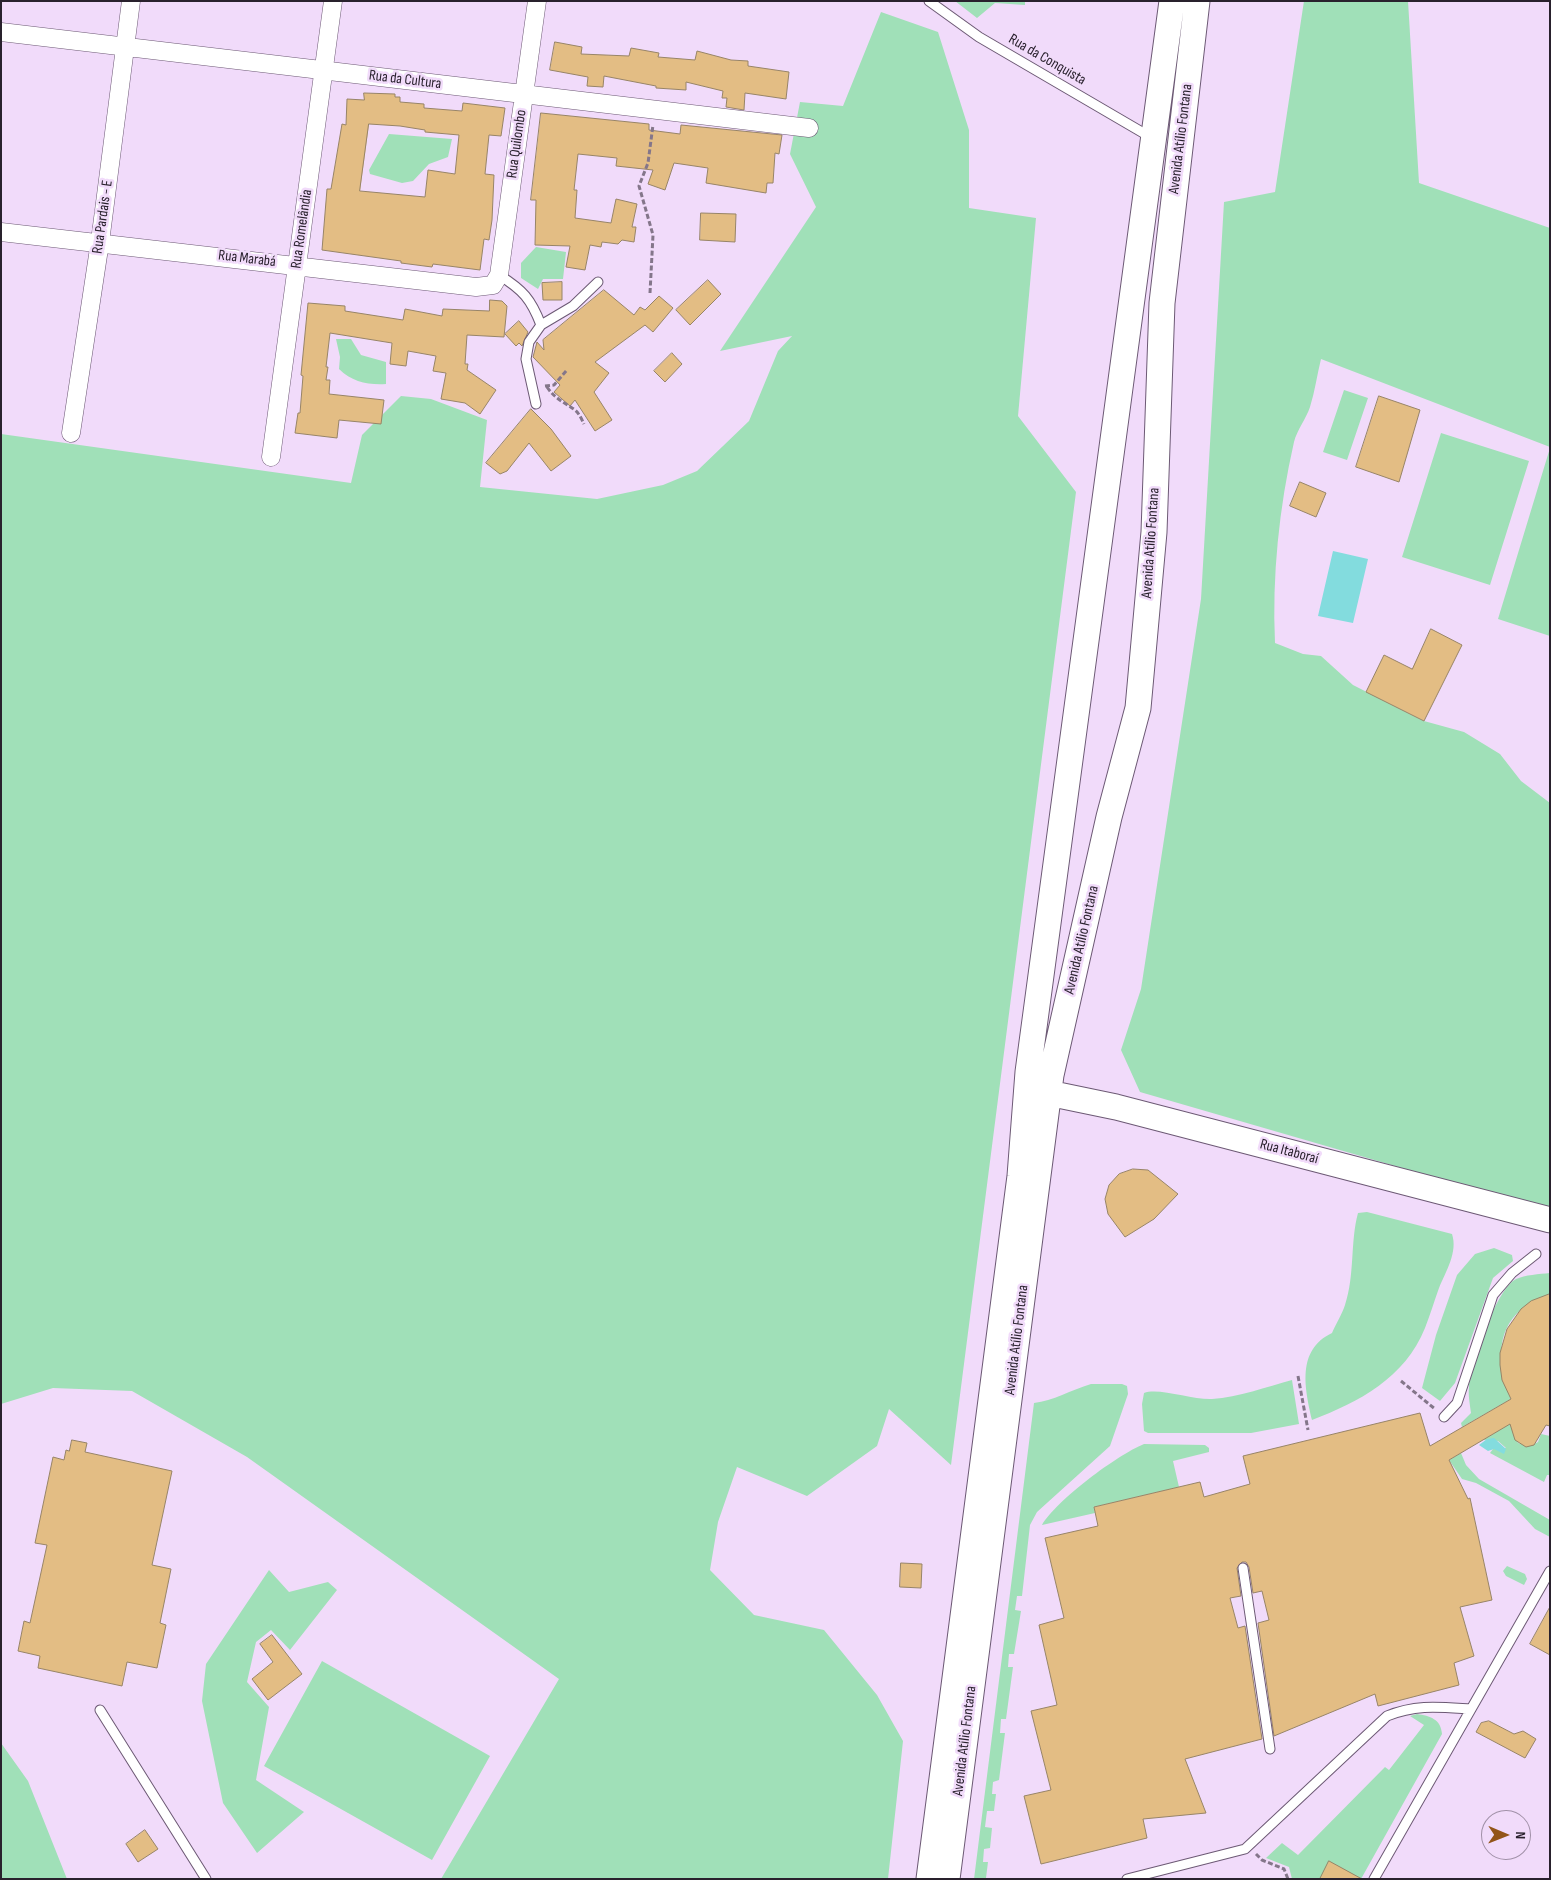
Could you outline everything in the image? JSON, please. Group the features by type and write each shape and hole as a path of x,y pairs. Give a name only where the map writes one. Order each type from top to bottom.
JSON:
{"main road":[{"name":"Avenida Atílio Fontana","path":"947,1879 1038,1091 1172,1"},
{"name":"Avenida Atílio Fontana","path":"928,1879 1020,1176 1038,1091 1051,1075 1109,817 1138,708 1154,532 1162,303 1197,1"},
{"name":"Rua Itaboraí","path":"1038,1091 1116,1107 1550,1220"}],"street":[{"name":"Rua Pardais - E","path":"71,433 100,242 131,1"},
{"name":"Rua Romelândia","path":"271,457 334,1"},
{"name":"Rua Quilombo","path":"496,280 537,1"},
{"name":"Rua da Cultura","path":"1,32 809,128"},
{"name":"Rua Marabá","path":"1,232 476,287 496,280"}],"lane":[{"name":"Rua da Conquista","path":"929,1 979,37 1154,139"},
{"path":"496,280 517,287 532,303 540,325"},
{"path":"536,404 526,359 529,342 540,325 573,306 598,282"},
{"path":"1444,1417 1457,1403 1493,1295 1512,1273 1536,1254"},
{"path":"1243,1568 1270,1749"},
{"path":"1374,1879 1550,1571"},
{"path":"1127,1879 1212,1859 1248,1846 1369,1730 1387,1716 1406,1708 1431,1706 1471,1709"},
{"path":"100,1710 206,1879"}],"path":[{"path":"650,293 653,235 639,186 648,162 656,110"},
{"path":"532,386 554,385 567,370"},
{"path":"546,386 559,401 576,411 584,424"},
{"path":"1298,1376 1308,1430"},
{"path":"1401,1381 1444,1417"},
{"path":"1248,1846 1262,1860 1284,1869 1288,1879"}],"shaded area":[{"path":"955,1 1025,1 1025,5 995,3 977,18"},
{"path":"1304,1 1408,1 1419,183 1550,228 1550,447 1321,359 1310,407 1295,438 1284,492 1276,567 1274,618 1275,643 1303,654 1321,656 1353,685 1424,721 1464,732 1500,754 1521,781 1550,803 1550,1211 1140,1092 1121,1050 1141,989 1201,599 1224,202 1275,192"},
{"path":"881,12 938,32 969,130 969,208 1036,218 1018,416 1076,492 951,1465 889,1409 877,1446 807,1496 737,1467 718,1522 710,1570 754,1615 824,1630 877,1695 903,1741 888,1879 441,1879 559,1679 247,1457 132,1391 53,1388 1,1404 1,434 351,483 362,435 401,396 431,399 487,420 480,487 597,499 663,485 697,471 749,421 778,351 792,336 720,351 816,207 790,154 800,102 843,106"},
{"path":"389,134 452,139 448,157 429,164 413,181 402,183 370,174 369,170"},
{"path":"536,247 566,252 563,279 543,279 538,289 521,278 521,263"},
{"path":"336,339 351,339 361,355 386,362 386,384 361,382 349,377 339,369 340,357"},
{"path":"1344,390 1368,398 1347,460 1323,452"},
{"path":"1441,433 1529,461 1490,585 1402,557"},
{"path":"1550,448 1550,636 1498,619"},
{"path":"1333,551 1368,559 1353,623 1318,616"},
{"path":"1367,1212 1452,1234 1452,1255 1425,1328 1406,1361 1379,1386 1347,1405 1312,1420 1306,1383 1308,1360 1313,1349 1321,1340 1332,1333 1344,1308 1350,1282 1358,1213"},
{"path":"1494,1248 1512,1255 1513,1261 1493,1278 1455,1383 1440,1401 1422,1388 1436,1335 1457,1275 1475,1254"},
{"path":"1550,1273 1550,1294 1522,1309 1513,1318 1503,1339 1501,1364 1511,1399 1462,1427 1461,1423 1471,1413 1469,1390 1474,1362 1485,1329 1500,1297 1516,1279"},
{"path":"1292,1380 1299,1424 1251,1433 1148,1433 1144,1431 1142,1404 1144,1393 1158,1392 1212,1399 1242,1394"},
{"path":"1091,1384 1122,1384 1127,1386 1128,1394 1110,1446 1037,1512 1030,1525 1022,1596 1017,1596 1015,1610 1021,1611 1014,1654 1009,1654 1008,1667 1013,1667 1006,1719 1001,1719 1000,1733 1005,1733 999,1780 993,1782 992,1794 996,1794 994,1811 987,1811 985,1827 992,1828 990,1848 984,1849 983,1862 988,1862 986,1878 974,1879 1034,1403 1048,1400"},
{"path":"1525,1414 1513,1431 1518,1443 1530,1446 1538,1442 1541,1434 1550,1436 1550,1475 1547,1475 1544,1482 1490,1453 1493,1449 1506,1448 1498,1441 1483,1440"},
{"path":"1494,1438 1506,1449 1504,1454 1494,1449 1488,1451 1479,1445 1487,1439"},
{"path":"1144,1444 1205,1445 1209,1448 1209,1452 1173,1461 1179,1487 1094,1507 1095,1513 1042,1525 1060,1503 1088,1479"},
{"path":"1461,1453 1466,1465 1479,1479 1550,1520 1550,1537 1535,1529 1509,1501 1476,1483 1462,1479 1449,1460"},
{"path":"1507,1566 1525,1574 1527,1579 1524,1585 1506,1576 1503,1571"},
{"path":"269,1570 289,1592 328,1582 337,1590 290,1650 271,1630 256,1642 247,1682 269,1707 256,1780 304,1812 257,1853 223,1803 202,1701 206,1664"},
{"path":"322,1661 490,1756 432,1860 264,1766"},
{"path":"1417,1714 1434,1719 1440,1725 1442,1734 1361,1879 1292,1879 1289,1867 1266,1858 1282,1843 1298,1855 1385,1767 1389,1770 1424,1725 1410,1716"},
{"path":"1,1743 28,1781 67,1879 1,1879"}],"building":[{"path":"555,42 582,47 581,54 629,56 631,48 659,53 658,57 695,60 697,51 731,60 748,61 748,66 789,72 786,99 745,93 744,110 726,107 727,98 722,98 723,91 686,82 686,90 656,88 656,86 604,76 603,87 587,86 588,77 550,70"},
{"path":"364,93 395,94 395,97 400,97 400,102 424,104 424,108 462,111 463,103 505,108 501,136 489,135 485,174 494,175 492,220 489,240 484,239 480,270 433,264 432,267 322,250 327,189 331,189 342,124 346,125 347,99 364,100","holes":["369,124 425,130 425,132 459,135 455,174 428,170 425,197 360,191"]},
{"path":"541,113 649,124 649,130 680,134 681,125 782,135 779,154 775,153 773,183 767,183 766,193 706,183 708,168 674,163 665,190 648,184 653,170 616,166 617,158 578,154 574,190 577,190 575,218 611,223 616,199 637,204 632,227 636,227 634,242 622,240 618,244 602,242 601,247 590,245 585,270 566,267 570,246 535,245 536,200 531,200"},
{"path":"701,213 736,214 735,242 700,240"},
{"path":"708,280 721,294 690,325 676,310"},
{"path":"562,282 562,300 543,300 542,283"},
{"path":"604,290 634,315 640,307 645,310 659,296 673,308 653,332 645,325 595,362 609,373 594,392 612,420 595,431 575,400 570,406 554,392 560,385 533,357 537,342 544,350 543,340"},
{"path":"490,300 502,301 507,306 504,337 467,335 465,364 468,364 467,370 496,390 480,414 465,403 441,399 446,373 433,371 436,356 408,351 406,366 390,364 392,343 330,333 326,367 328,367 326,380 330,380 329,394 384,400 381,424 339,420 337,438 295,433 298,413 300,413 303,376 301,375 308,303 345,306 345,311 403,320 405,309 442,316 443,309 489,311"},
{"path":"519,321 528,332 522,346 519,343 516,346 505,334"},
{"path":"672,353 682,364 665,382 654,371"},
{"path":"1379,396 1420,410 1399,482 1356,467"},
{"path":"531,409 551,429 571,456 551,471 529,443 507,471 500,474 486,463"},
{"path":"1300,482 1326,493 1316,517 1290,506"},
{"path":"1431,629 1462,645 1424,721 1366,692 1384,655 1412,669"},
{"path":"1133,1169 1148,1170 1178,1194 1154,1219 1125,1237 1108,1214 1105,1199 1109,1185 1119,1174"},
{"path":"1550,1294 1550,1426 1546,1425 1534,1445 1526,1447 1515,1440 1510,1424 1449,1460 1468,1499 1470,1498 1492,1600 1460,1607 1474,1656 1454,1663 1459,1685 1378,1706 1375,1694 1274,1736 1258,1623 1269,1620 1262,1591 1253,1593 1249,1567 1246,1562 1242,1562 1237,1568 1241,1596 1230,1598 1238,1628 1245,1626 1262,1739 1185,1759 1206,1813 1143,1819 1147,1838 1041,1864 1024,1796 1051,1790 1031,1711 1057,1705 1039,1625 1064,1618 1045,1538 1098,1526 1094,1507 1200,1482 1204,1497 1250,1484 1243,1456 1420,1413 1430,1446 1511,1399 1502,1380 1500,1365 1500,1353 1507,1329 1521,1309 1531,1301"},
{"path":"72,1440 87,1443 85,1452 172,1471 152,1565 171,1569 160,1623 166,1625 157,1668 127,1662 122,1686 38,1668 40,1656 18,1651 24,1621 30,1623 47,1545 35,1543 53,1457 64,1460 66,1450 69,1451"},
{"path":"901,1563 922,1564 921,1588 900,1587"},
{"path":"1550,1607 1550,1655 1530,1644"},
{"path":"272,1635 302,1674 268,1700 252,1679 273,1662 260,1644"},
{"path":"1489,1721 1514,1734 1523,1731 1536,1739 1525,1758 1476,1732 1481,1723"},
{"path":"145,1830 158,1849 138,1862 126,1844"},
{"path":"1329,1861 1362,1879 1320,1879"}]}
